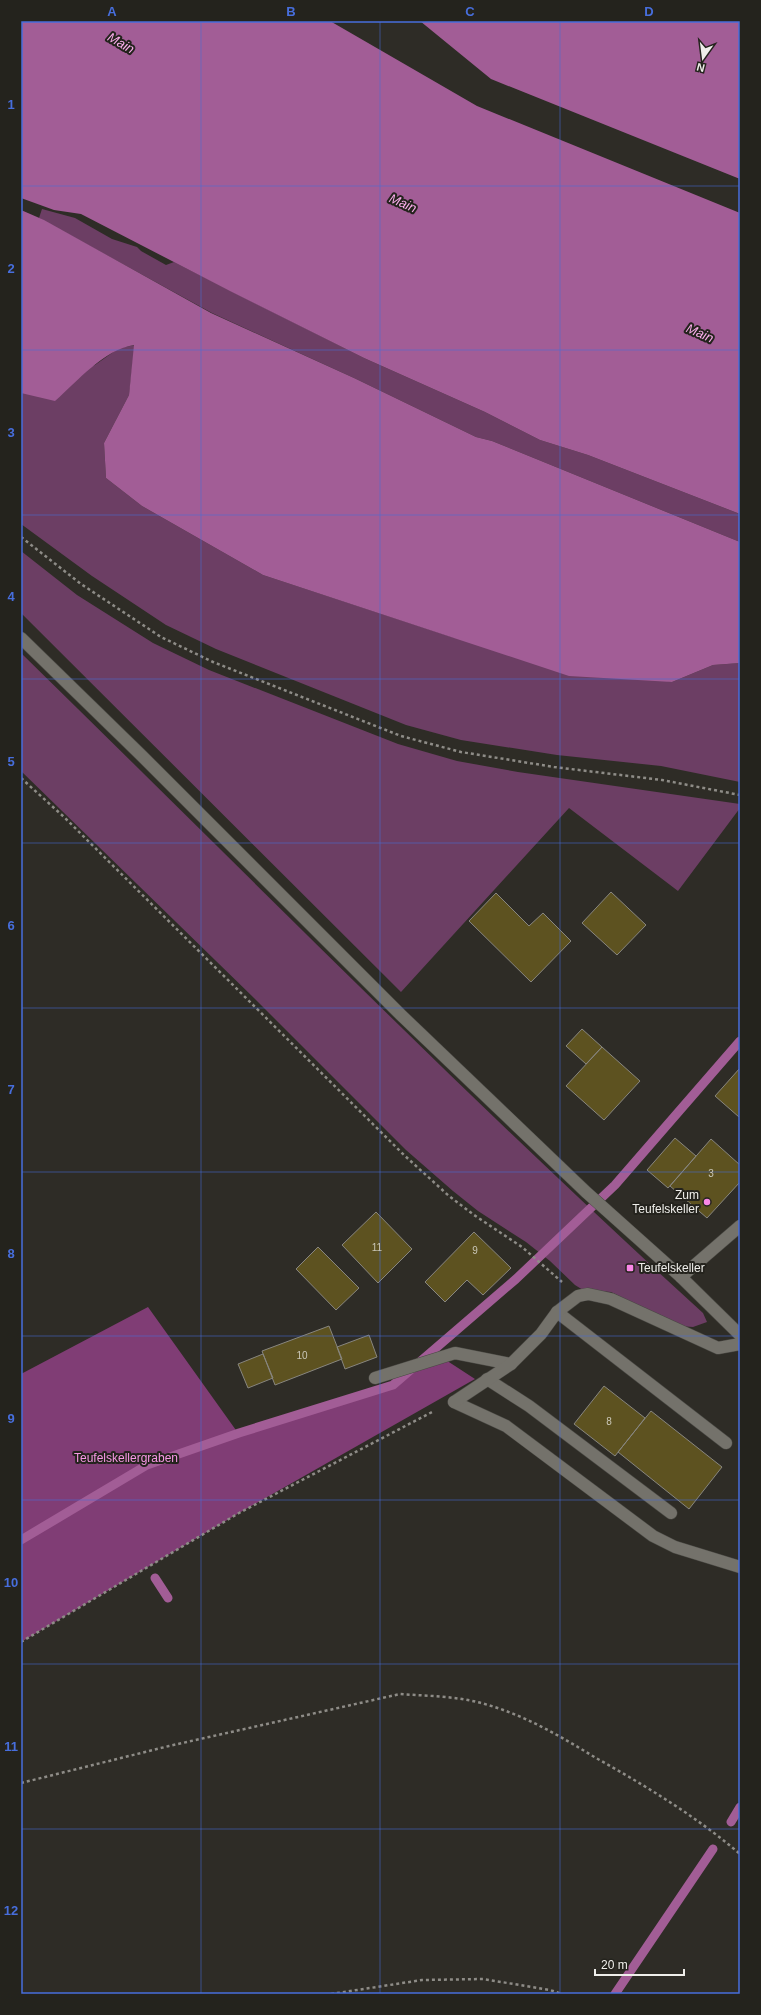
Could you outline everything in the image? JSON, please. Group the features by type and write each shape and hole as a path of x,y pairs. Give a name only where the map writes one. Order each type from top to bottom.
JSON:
{"main road":[{"path":"21,638 142,756 401,1015 586,1192 681,1277 740,1336"},
{"path":"681,1277 740,1226"},
{"path":"454,1402 511,1364 540,1334 556,1312 578,1296 588,1294 611,1299 718,1348 740,1344"},
{"path":"556,1312 726,1442"},
{"path":"375,1378 455,1353 511,1364"},
{"path":"487,1380 529,1406 671,1513"},
{"path":"454,1402 506,1426 653,1536 675,1547 740,1567"}],"path":[{"path":"21,537 80,584 161,637 213,662 401,736 461,752 554,767 662,780 740,795"},
{"path":"21,778 64,817 404,1155 455,1201 522,1247 545,1266"},
{"path":"21,1642 239,1513 454,1402"},
{"path":"21,1783 169,1746 400,1694 438,1696 481,1703 539,1724 632,1778 723,1840 740,1854"},
{"path":"331,1994 422,1980 483,1979 550,1990 562,1994"}],"shaded area":[{"path":"42,209 75,218 112,239 137,247 141,251 166,265 174,262 364,358 485,412 540,440 588,455 740,514 740,542 492,441 476,437 354,378 212,313 39,218"},
{"path":"135,345 129,395 104,443 106,478 142,506 263,575 452,637 672,682 713,665 740,663 740,782 661,766 557,755 461,740 406,725 216,649 166,625 92,576 21,524 21,393 95,365 119,348"},
{"path":"21,551 77,595 153,643 209,670 398,744 457,761 518,772 740,804 740,808 678,891 569,808 401,992 21,613"},
{"path":"21,653 444,1069 616,1233 703,1313 707,1322 693,1327 679,1326 611,1292 583,1290 575,1285 550,1261 526,1242 478,1211 406,1150 254,998 21,771"}],"green space":[{"name":"Teufelskellergraben","path":"148,1307 238,1433 394,1384 432,1351 475,1379 239,1513 21,1642 21,1374"}],"water":[{"name":"Main","path":"21,21 330,21 477,106 740,213 740,514 588,455 540,440 485,412 364,358 81,214 54,210 21,198"},
{"path":"420,21 740,22 740,179 491,79"},
{"path":"21,210 44,220 211,313 354,378 476,437 492,441 740,542 740,663 713,665 672,682 569,676 263,575 142,506 106,478 104,443 129,395 134,345 112,353 101,360 55,401 21,393"}],"building":[{"path":"611,892 646,925 617,955 582,923"},
{"path":"496,893 529,926 543,913 571,941 531,982 469,921"},
{"path":"582,1029 602,1047 586,1064 566,1046"},
{"path":"602,1047 640,1081 604,1120 566,1086"},
{"path":"740,1068 740,1115 739,1117 715,1096"},
{"path":"675,1138 696,1156 668,1188 647,1170"},
{"path":"711,1139 740,1165 740,1182 707,1218 670,1186"},
{"path":"376,1212 412,1249 378,1283 342,1245"},
{"path":"474,1232 511,1268 483,1295 467,1280 445,1302 425,1282"},
{"path":"318,1247 359,1288 336,1310 296,1269"},
{"path":"329,1326 342,1359 275,1385 262,1351"},
{"path":"369,1335 377,1357 345,1369 337,1347"},
{"path":"263,1354 273,1378 248,1388 238,1364"},
{"path":"604,1386 645,1418 615,1456 574,1424"},
{"path":"651,1411 722,1467 689,1509 618,1452"}],"waterway":[{"path":"21,1540 147,1465 239,1433 393,1385 516,1279 615,1185 740,1041"},
{"path":"155,1578 168,1598"},
{"path":"731,1822 740,1807"},
{"path":"615,1994 713,1849"}],"place":[{"name":"Zum Teufelskeller","path":"707,1202"},
{"name":"Teufelskeller","path":"630,1268"}]}
